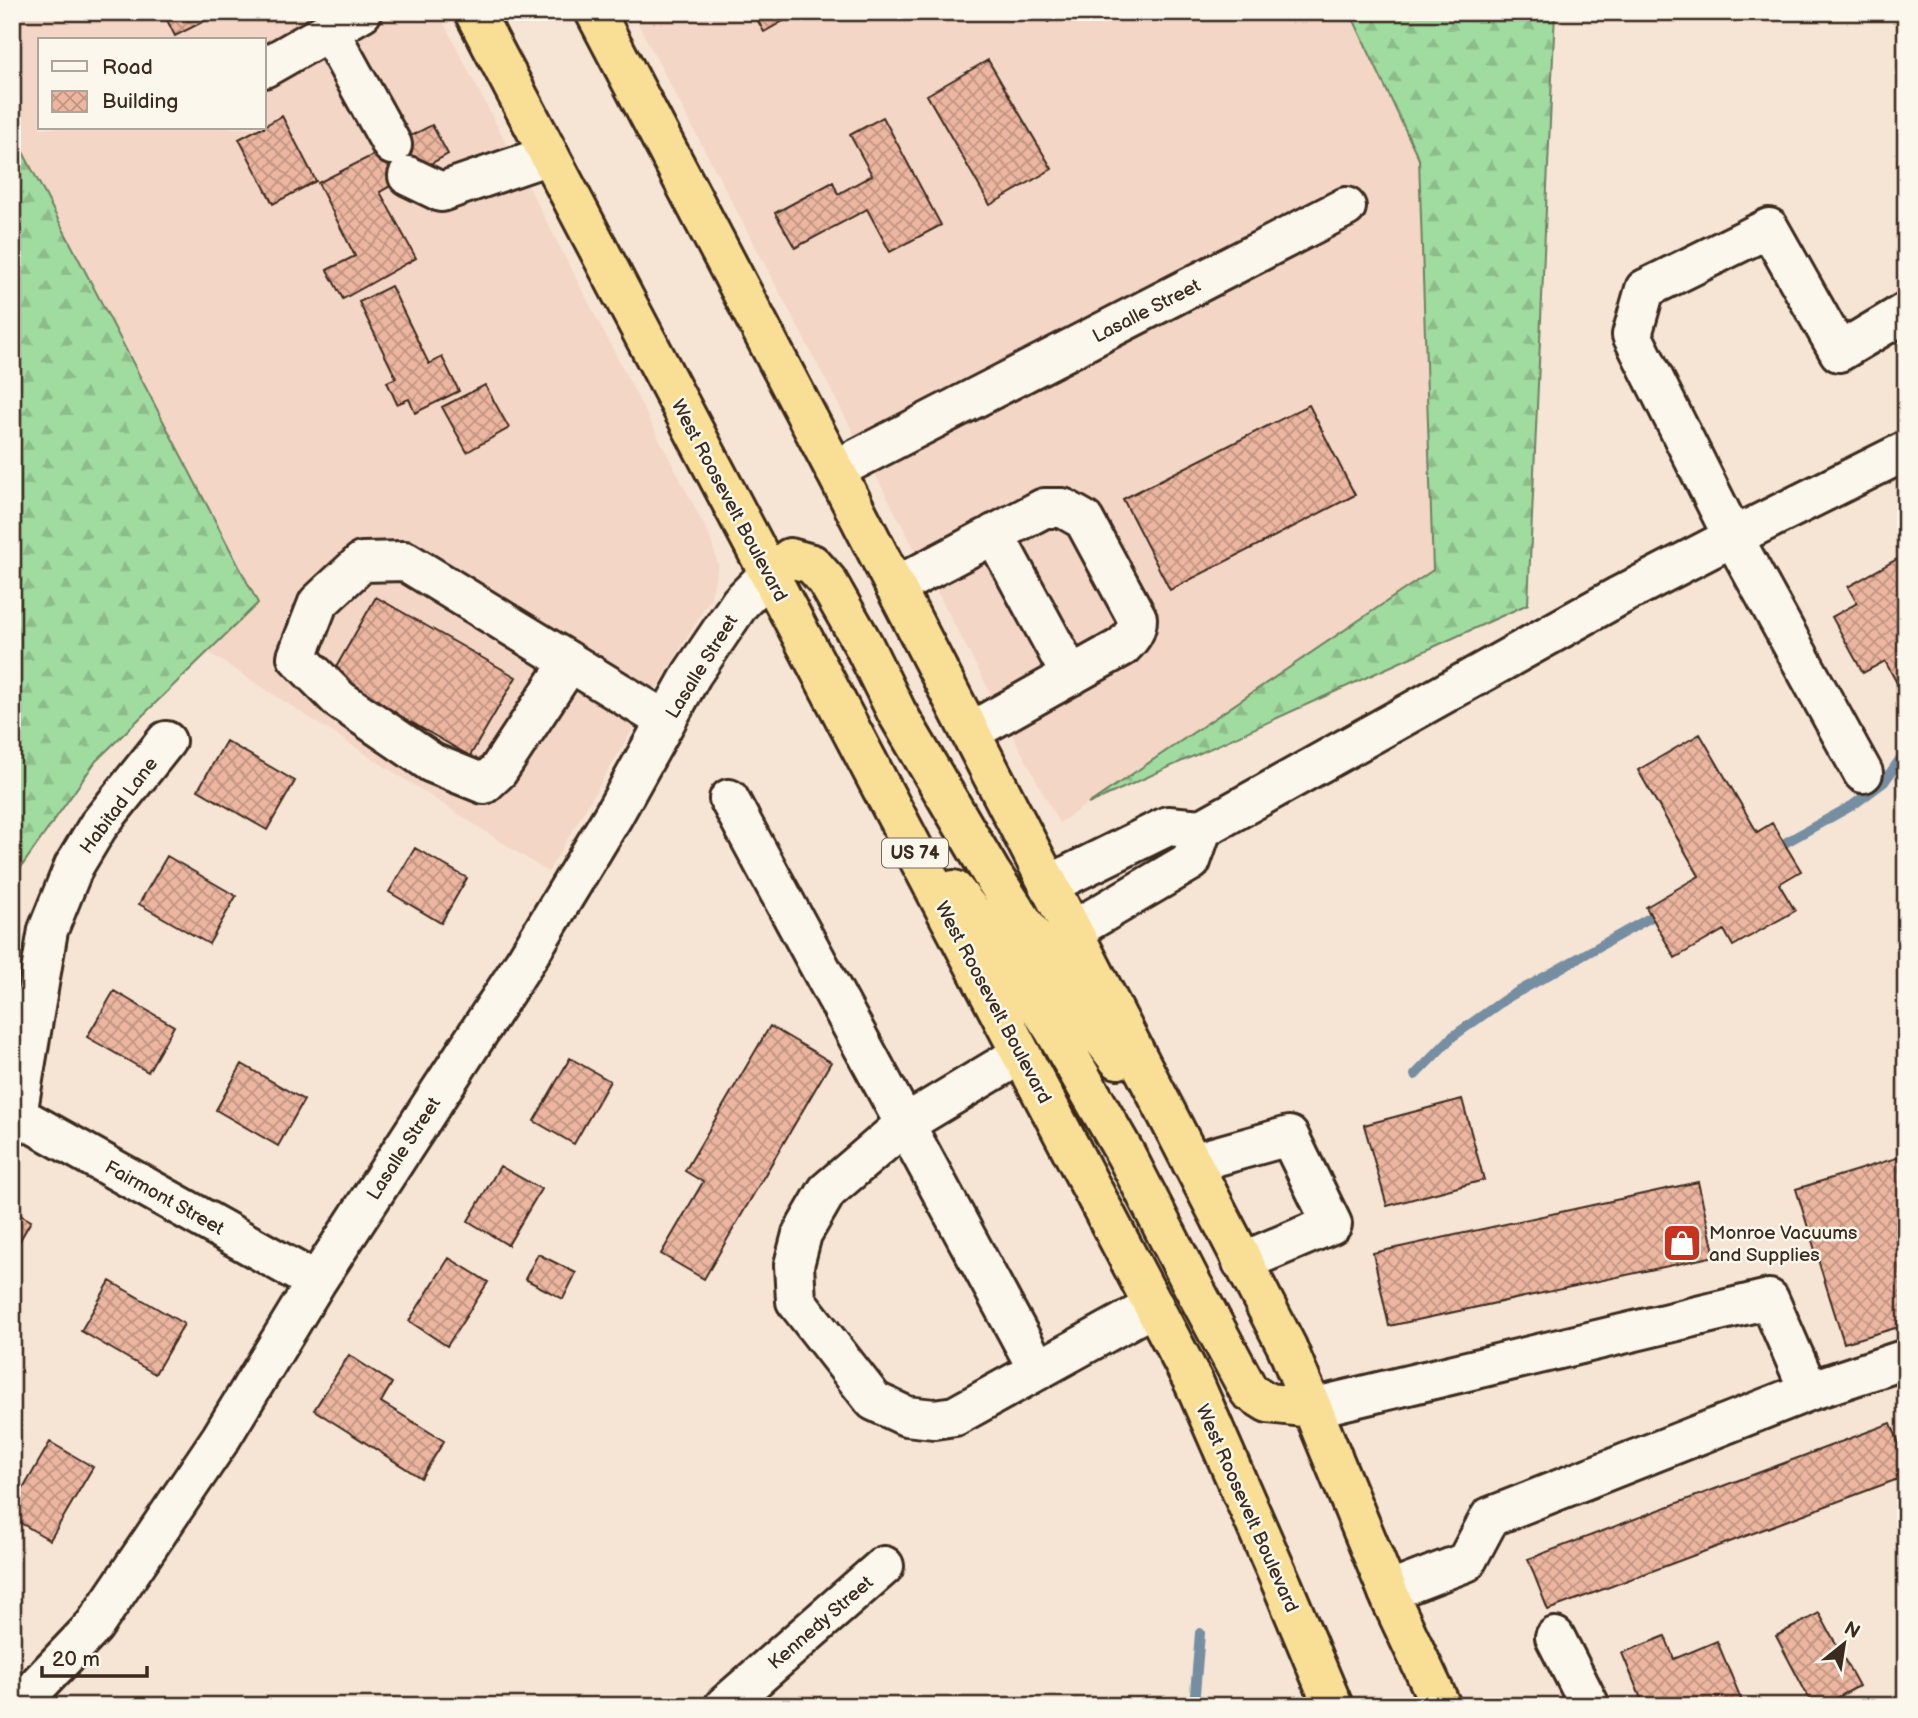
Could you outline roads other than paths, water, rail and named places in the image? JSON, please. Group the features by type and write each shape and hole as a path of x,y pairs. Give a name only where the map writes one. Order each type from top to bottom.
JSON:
{"highway":[{"name":"West Roosevelt Boulevard","path":"474,12 1154,1306 1199,1396 1333,1706"},
{"path":"595,12 835,470 1287,1348 1388,1592 1441,1706"},
{"path":"769,574 790,558 812,564 827,581 863,644 896,711 991,873 1084,1014 1184,1148"},
{"path":"908,839 963,900 1007,958 1053,1028 1126,1155 1249,1391 1268,1403 1312,1408"}],"street":[{"path":"266,67 362,12"},
{"path":"329,31 400,160 441,192 549,155"},
{"name":"Lasalle Street","path":"835,470 1346,207"},
{"path":"1863,773 1734,537 1632,335 1646,289 1769,228 1839,352 1906,312"},
{"path":"1048,885 1168,826 1202,829 1619,596 1906,451"},
{"path":"895,587 1044,508 1063,508 1084,520 1137,618 1137,626 1132,636 1122,647 970,732"},
{"path":"994,534 1071,676"},
{"path":"570,662 498,771 484,784 432,763 340,700 297,657 318,603 362,562 405,561 570,662 666,722"},
{"name":"Lasalle Street","path":"15,1706 94,1626 221,1438 316,1282 527,958 613,816 692,674 740,603 769,574"},
{"name":"Habitad Lane","path":"15,1114 48,930 74,866 98,826 166,741"},
{"path":"729,799 1038,1370"},
{"path":"1072,931 1191,861 1202,829"},
{"path":"1021,1054 905,1124 827,1191 802,1234 794,1265 796,1301 874,1401 906,1416 934,1419 955,1416 1154,1306"},
{"name":"Fairmont Street","path":"15,1114 316,1282"},
{"path":"1184,1148 1289,1136 1332,1224 1242,1262"},
{"path":"1312,1408 1769,1299 1809,1391"},
{"path":"1388,1592 1466,1562 1490,1517 1809,1391 1906,1359"},
{"name":"Kennedy Street","path":"724,1706 884,1566"},
{"path":"1555,1637 1590,1706"}],"waterway":[{"path":"1774,849 1853,805 1884,782 1906,751"},
{"path":"1415,1075 1452,1037 1507,998 1662,911"},
{"path":"1194,1706 1200,1633"}],"place":[{"name":"Monroe Vacuums and Supplies","path":"1682,1243"}]}
